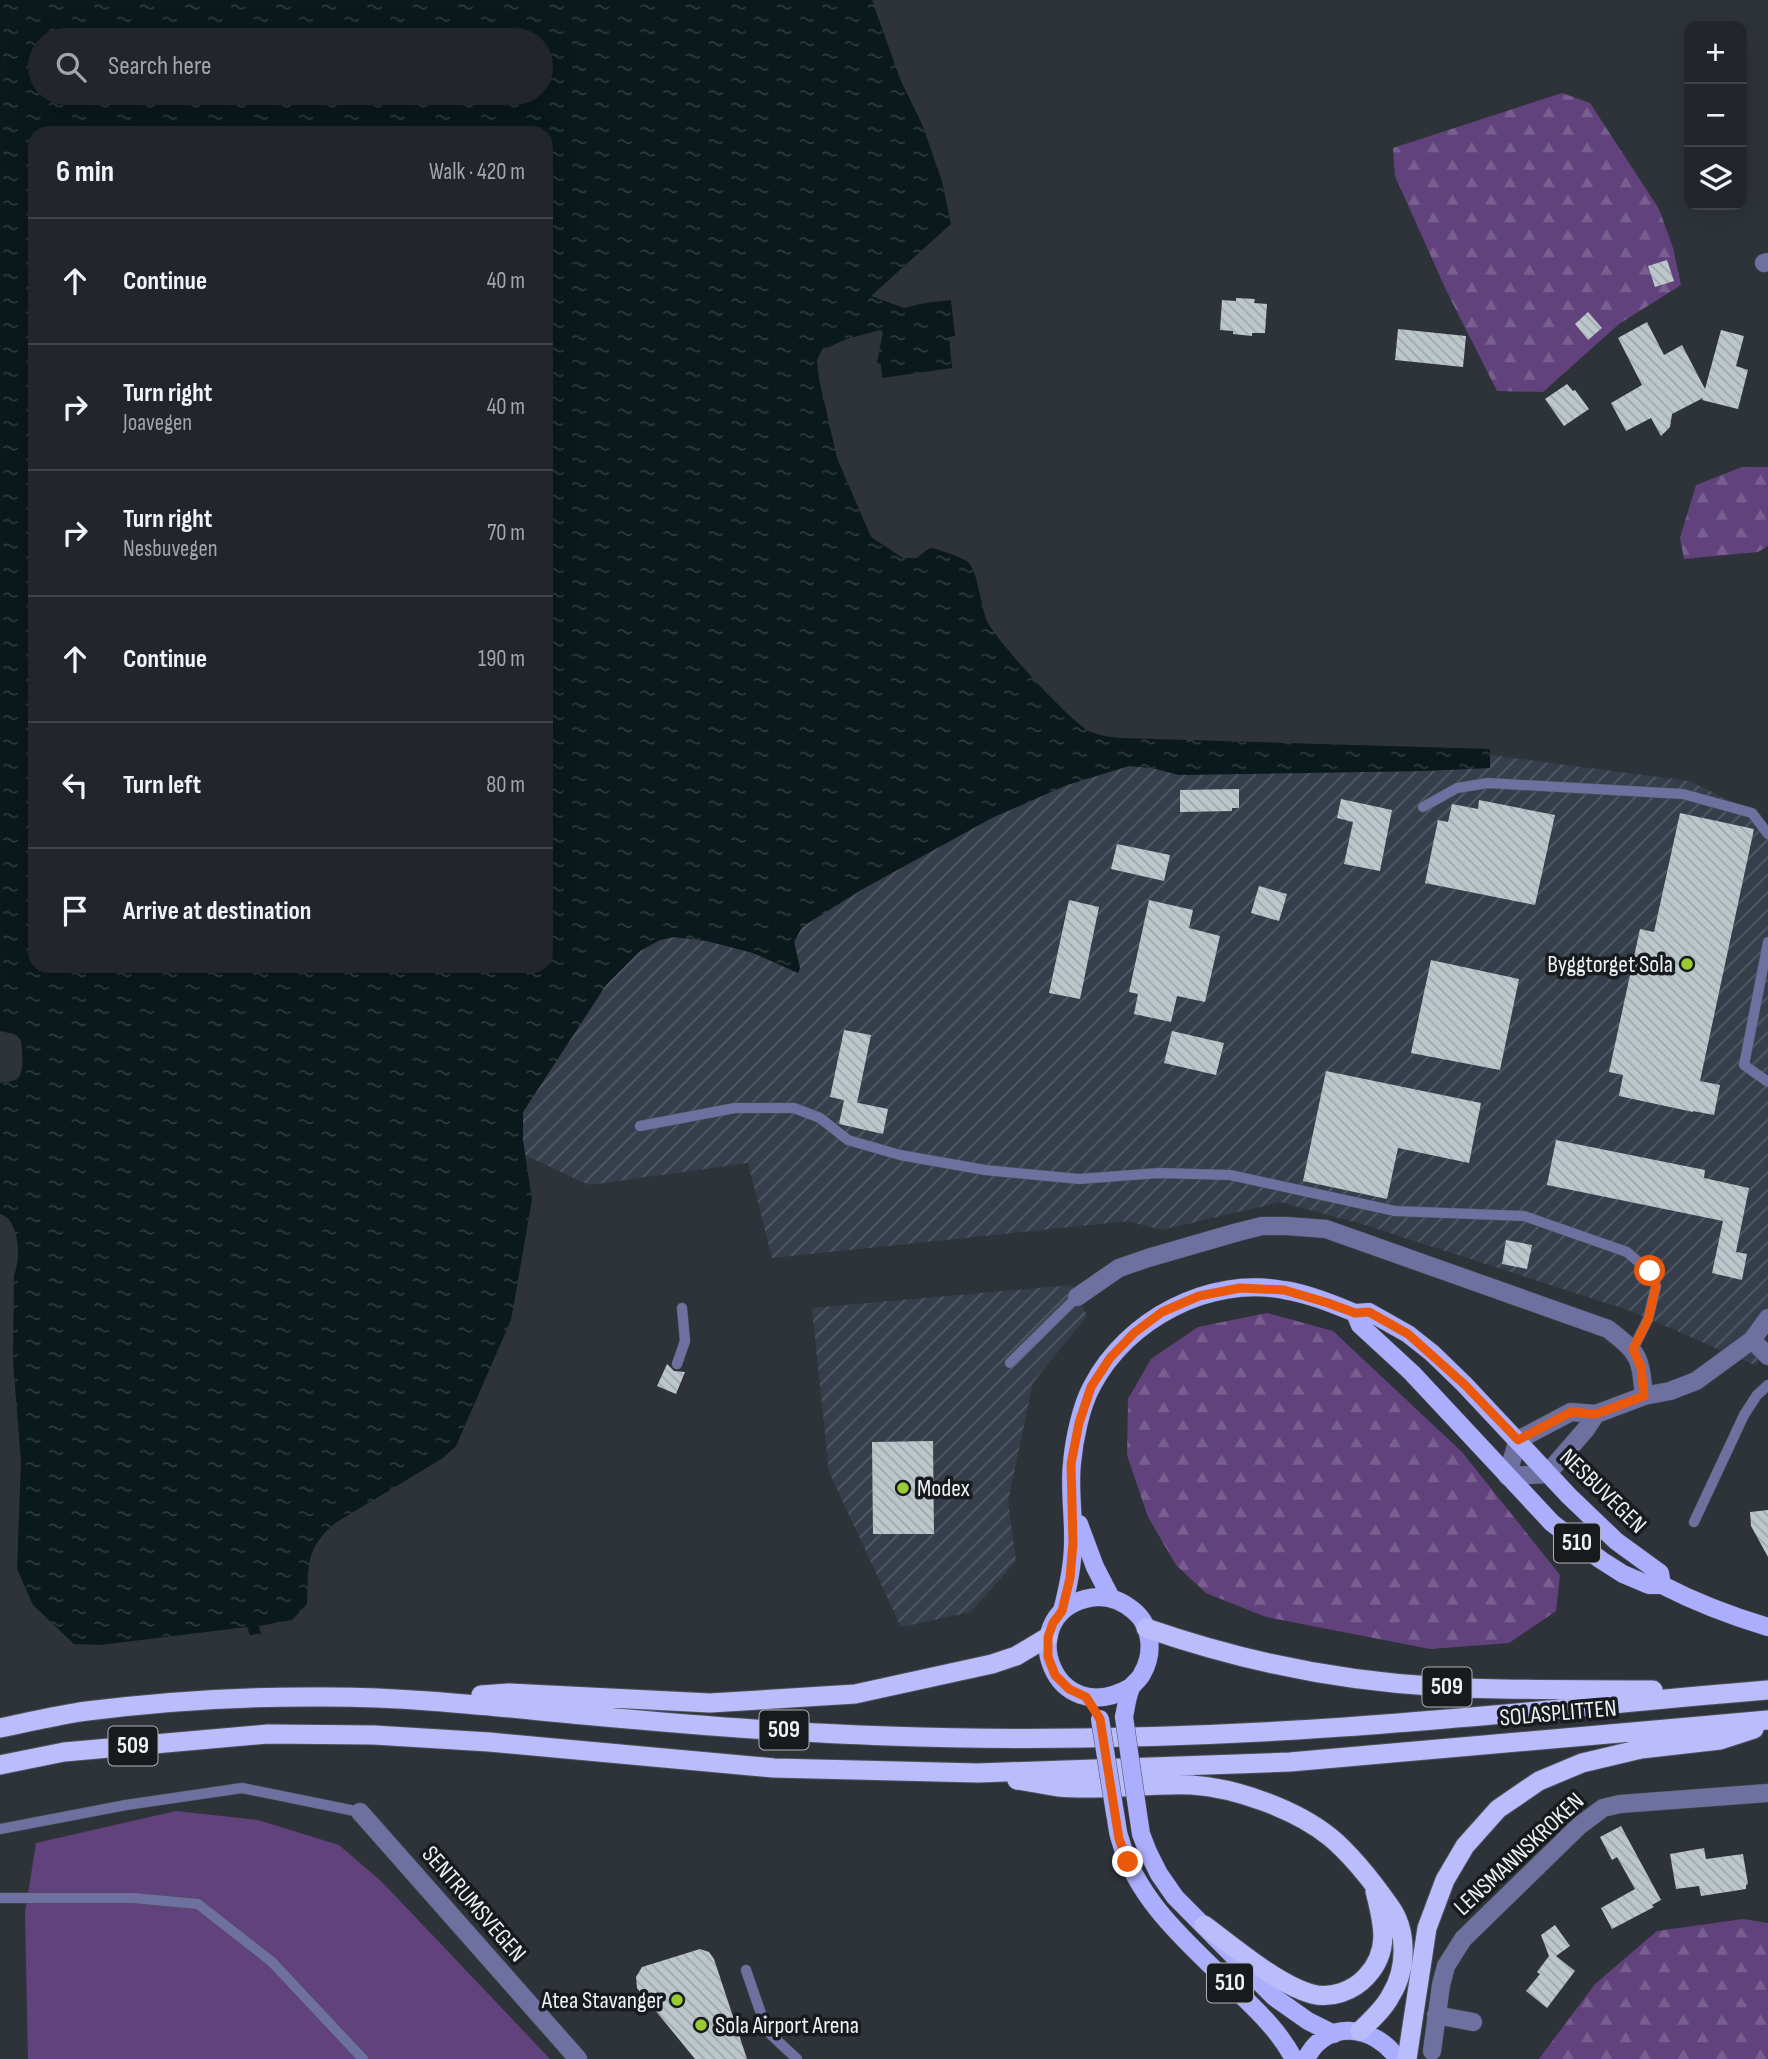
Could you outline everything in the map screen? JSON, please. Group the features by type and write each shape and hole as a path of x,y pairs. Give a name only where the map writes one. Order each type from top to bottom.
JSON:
{"highway":[{"name":"509","path":"1146,1628 1200,1646 1354,1678 1444,1687 1762,1690"},
{"name":"509","path":"0,1728 83,1712 251,1697 410,1699 509,1693 710,1703 855,1694 992,1664 1016,1656 1048,1637"},
{"name":"SOLASPLITTEN","path":"410,1699 714,1726 887,1737 1044,1738 1158,1737 1334,1727 1762,1690"},
{"name":"509","path":"1407,2059 1427,1927 1445,1880 1465,1846 1498,1809 1539,1781 1582,1763 1641,1749 1720,1740 1768,1722"},
{"name":"SOLASPLITTEN","path":"978,1773 1290,1762 1768,1722"},
{"name":"509","path":"0,1765 64,1752 268,1734 374,1735 476,1741 774,1768 978,1773 1060,1787 1193,1785 1231,1791 1266,1802 1329,1836 1374,1884 1394,1912 1401,1935 1401,1974 1391,1996 1378,2014 1360,2031"},
{"path":"1204,1926 1294,1988 1315,1995 1344,1992 1360,1984 1373,1970 1380,1954 1384,1939 1374,1884"}],"main road":[{"name":"510","path":"1294,2059 1267,2020 1159,1913 1140,1885 1119,1839 1100,1719 1086,1697 1069,1689 1055,1675 1048,1657 1048,1637 1053,1623 1062,1611 1070,1578 1073,1543 1071,1464 1079,1423 1091,1387 1110,1358 1134,1333 1162,1312 1199,1296 1240,1288 1284,1290 1355,1313 1360,1325 1412,1373 1552,1523 1623,1574 1649,1585 1662,1585"},
{"name":"NESBUVEGEN","path":"1355,1313 1369,1312 1414,1339 1464,1384 1548,1474 1616,1541 1660,1573 1662,1585 1727,1615 1768,1626"},
{"name":"510","path":"1072,1502 1084,1542 1111,1598"},
{"path":"1062,1611 1077,1601 1094,1596 1111,1598 1126,1604 1138,1614 1146,1628"},
{"name":"510","path":"1146,1628 1150,1644 1149,1660 1142,1675 1131,1687 1124,1717 1142,1834 1159,1874 1175,1897 1274,1997 1308,2021 1334,2034"},
{"path":"1086,1697 1102,1699 1131,1687"},
{"path":"1306,2059 1319,2042 1334,2034 1360,2031 1376,2037 1389,2047 1398,2059"}],"street":[{"path":"1077,1297 1119,1268 1250,1229 1262,1226 1326,1229 1608,1329 1633,1349 1641,1367 1644,1396"},
{"path":"1596,1414 1548,1474 1507,1476 1518,1440 1571,1412 1596,1414 1696,1381 1752,1340 1768,1318"},
{"path":"1752,1340 1768,1356"},
{"name":"LENSMANNSKROKEN","path":"1432,2051 1446,1966 1463,1939 1579,1826 1603,1808 1620,1804 1768,1793"},
{"name":"SENTRUMSVEGEN","path":"360,1812 578,2059"},
{"path":"1436,2015 1474,2022"}],"lane":[{"path":"1423,807 1457,788 1488,783 1683,794 1752,813 1768,834"},
{"path":"1768,942 1744,1065 1768,1082"},
{"path":"640,1126 736,1108 794,1108 820,1118 848,1140 900,1155 985,1170 1079,1179 1159,1173 1230,1175 1395,1212 1524,1216 1627,1252 1650,1271 1656,1286 1648,1320 1633,1349"},
{"path":"1010,1363 1077,1297"},
{"path":"677,1364 685,1341 682,1308"},
{"path":"1694,1522 1744,1415 1757,1395 1768,1385"},
{"path":"0,1829 126,1805 242,1788 360,1812"},
{"path":"0,1898 133,1898 198,1905 272,1962 363,2059"},
{"path":"746,1970 766,2031 797,2059"}],"shaded area":[{"path":"1490,755 1690,781 1744,808 1768,838 1768,1325 1757,1366 1631,1311 1365,1225 1280,1202 1161,1230 1128,1221 772,1258 748,1163 589,1185 525,1155 523,1112 606,985 640,951 660,940 674,937 707,941 753,953 798,972 800,968 794,942 802,927 861,890 992,817 1067,785 1129,766 1152,768 1179,775 1424,771 1490,768"},
{"path":"1072,1285 1087,1316 1033,1383 1008,1501 1016,1561 971,1612 901,1627 829,1472 812,1308"}],"green space":[{"path":"1562,93 1590,103 1659,209 1673,248 1681,285 1619,324 1543,392 1497,391 1446,290 1395,176 1393,148"},
{"path":"1742,467 1768,467 1768,546 1758,552 1684,559 1680,538 1696,485"},
{"path":"1267,1313 1333,1331 1462,1452 1560,1575 1556,1611 1509,1643 1430,1649 1266,1617 1206,1593 1176,1565 1148,1517 1127,1455 1128,1399 1151,1359 1198,1327"},
{"path":"176,1811 258,1820 339,1845 382,1882 550,2059 28,2059 25,1913 36,1843"},
{"path":"1743,1919 1768,1923 1768,2059 1539,2059 1595,1984 1657,1931"}],"water":[{"path":"0,0 872,0 900,79 922,124 942,181 951,224 871,296 904,308 951,300 955,336 949,337 952,368 882,378 881,365 877,362 883,332 880,330 847,339 822,350 817,360 837,458 871,537 903,558 917,558 933,548 968,562 974,573 988,623 995,633 1053,699 1091,732 1122,738 1490,749 1490,768 1179,775 1152,768 1129,766 1067,785 992,818 861,890 802,927 794,942 800,968 798,973 753,953 707,941 674,937 660,940 640,951 606,985 523,1112 523,1140 532,1200 511,1320 456,1446 443,1458 326,1531 310,1558 307,1604 292,1620 259,1626 261,1635 250,1635 247,1627 100,1645 74,1644 33,1605 17,1569 21,1462 13,1361 14,1275 18,1250 12,1224 7,1217 0,1214 0,1083 17,1079 22,1066 21,1040 14,1034 0,1031"}],"building":[{"path":"1667,260 1674,281 1655,287 1648,266"},
{"path":"1236,298 1255,299 1254,303 1267,304 1265,333 1252,333 1252,336 1220,330 1222,300 1236,301"},
{"path":"1588,312 1602,328 1588,340 1575,324"},
{"path":"1647,322 1664,355 1682,345 1705,389 1721,330 1744,336 1736,366 1748,370 1738,409 1702,400 1703,398 1672,414 1670,427 1661,436 1651,418 1626,431 1611,403 1642,385 1618,338"},
{"path":"1398,329 1466,336 1463,367 1395,360"},
{"path":"1567,384 1589,409 1564,426 1545,399"},
{"path":"1239,789 1239,808 1232,808 1232,811 1180,812 1180,790"},
{"path":"1341,799 1392,810 1380,871 1344,864 1353,822 1337,818"},
{"path":"1479,800 1555,815 1535,905 1425,883 1438,820 1448,822 1452,804 1478,809"},
{"path":"1680,813 1754,829 1700,1081 1720,1085 1714,1115 1619,1096 1623,1075 1609,1072 1640,929 1654,932"},
{"path":"1117,844 1170,855 1164,881 1111,869"},
{"path":"1259,886 1287,894 1279,921 1251,913"},
{"path":"1069,900 1099,907 1080,999 1049,993"},
{"path":"1149,900 1193,910 1189,928 1220,936 1205,1002 1177,996 1171,1022 1134,1014 1138,994 1129,992"},
{"path":"1431,960 1519,979 1500,1070 1411,1053"},
{"path":"844,1030 871,1035 857,1103 830,1097"},
{"path":"1172,1031 1224,1043 1216,1075 1164,1063"},
{"path":"1326,1071 1481,1103 1469,1163 1398,1148 1387,1199 1303,1181"},
{"path":"844,1100 888,1109 883,1134 839,1124"},
{"path":"1556,1140 1705,1170 1704,1178 1749,1188 1736,1252 1747,1254 1742,1280 1712,1273 1723,1221 1547,1185"},
{"path":"1506,1240 1532,1245 1527,1269 1502,1264"},
{"path":"667,1364 674,1371 685,1372 676,1394 657,1386"},
{"name":"Modex","path":"933,1441 934,1534 873,1534 872,1442"},
{"path":"1768,1510 1768,1557 1751,1526 1750,1512"},
{"path":"1621,1826 1661,1900 1652,1905 1654,1907 1612,1929 1601,1908 1635,1889 1617,1857 1612,1860 1600,1837"},
{"path":"1704,1848 1706,1859 1743,1854 1748,1884 1746,1889 1701,1896 1699,1886 1676,1889 1670,1854"},
{"path":"1555,1925 1570,1946 1556,1956 1575,1971 1547,2008 1526,1991 1540,1974 1537,1972 1549,1956 1541,1935"},
{"name":"Sola Airport Arena","path":"700,1949 709,1952 714,1959 747,2059 695,2059 637,1988 636,1977 642,1967"}],"place":[{"name":"Byggtorget Sola","path":"1687,964"},
{"name":"Modex","path":"903,1488"},
{"name":"Atea Stavanger","path":"677,2000"},
{"name":"Sola Airport Arena","path":"701,2025"}],"route":[{"path":"1128,1862 1119,1839 1100,1719 1086,1697 1069,1689 1055,1675 1048,1657 1048,1637 1053,1623 1062,1611 1070,1578 1073,1543 1071,1464 1079,1423 1091,1387 1110,1358 1134,1333 1162,1312 1199,1296 1240,1288 1284,1290 1355,1313 1369,1312 1408,1334 1432,1353 1518,1440 1571,1412 1596,1414 1644,1396 1641,1367 1633,1349 1648,1320 1656,1286 1650,1271"}]}
